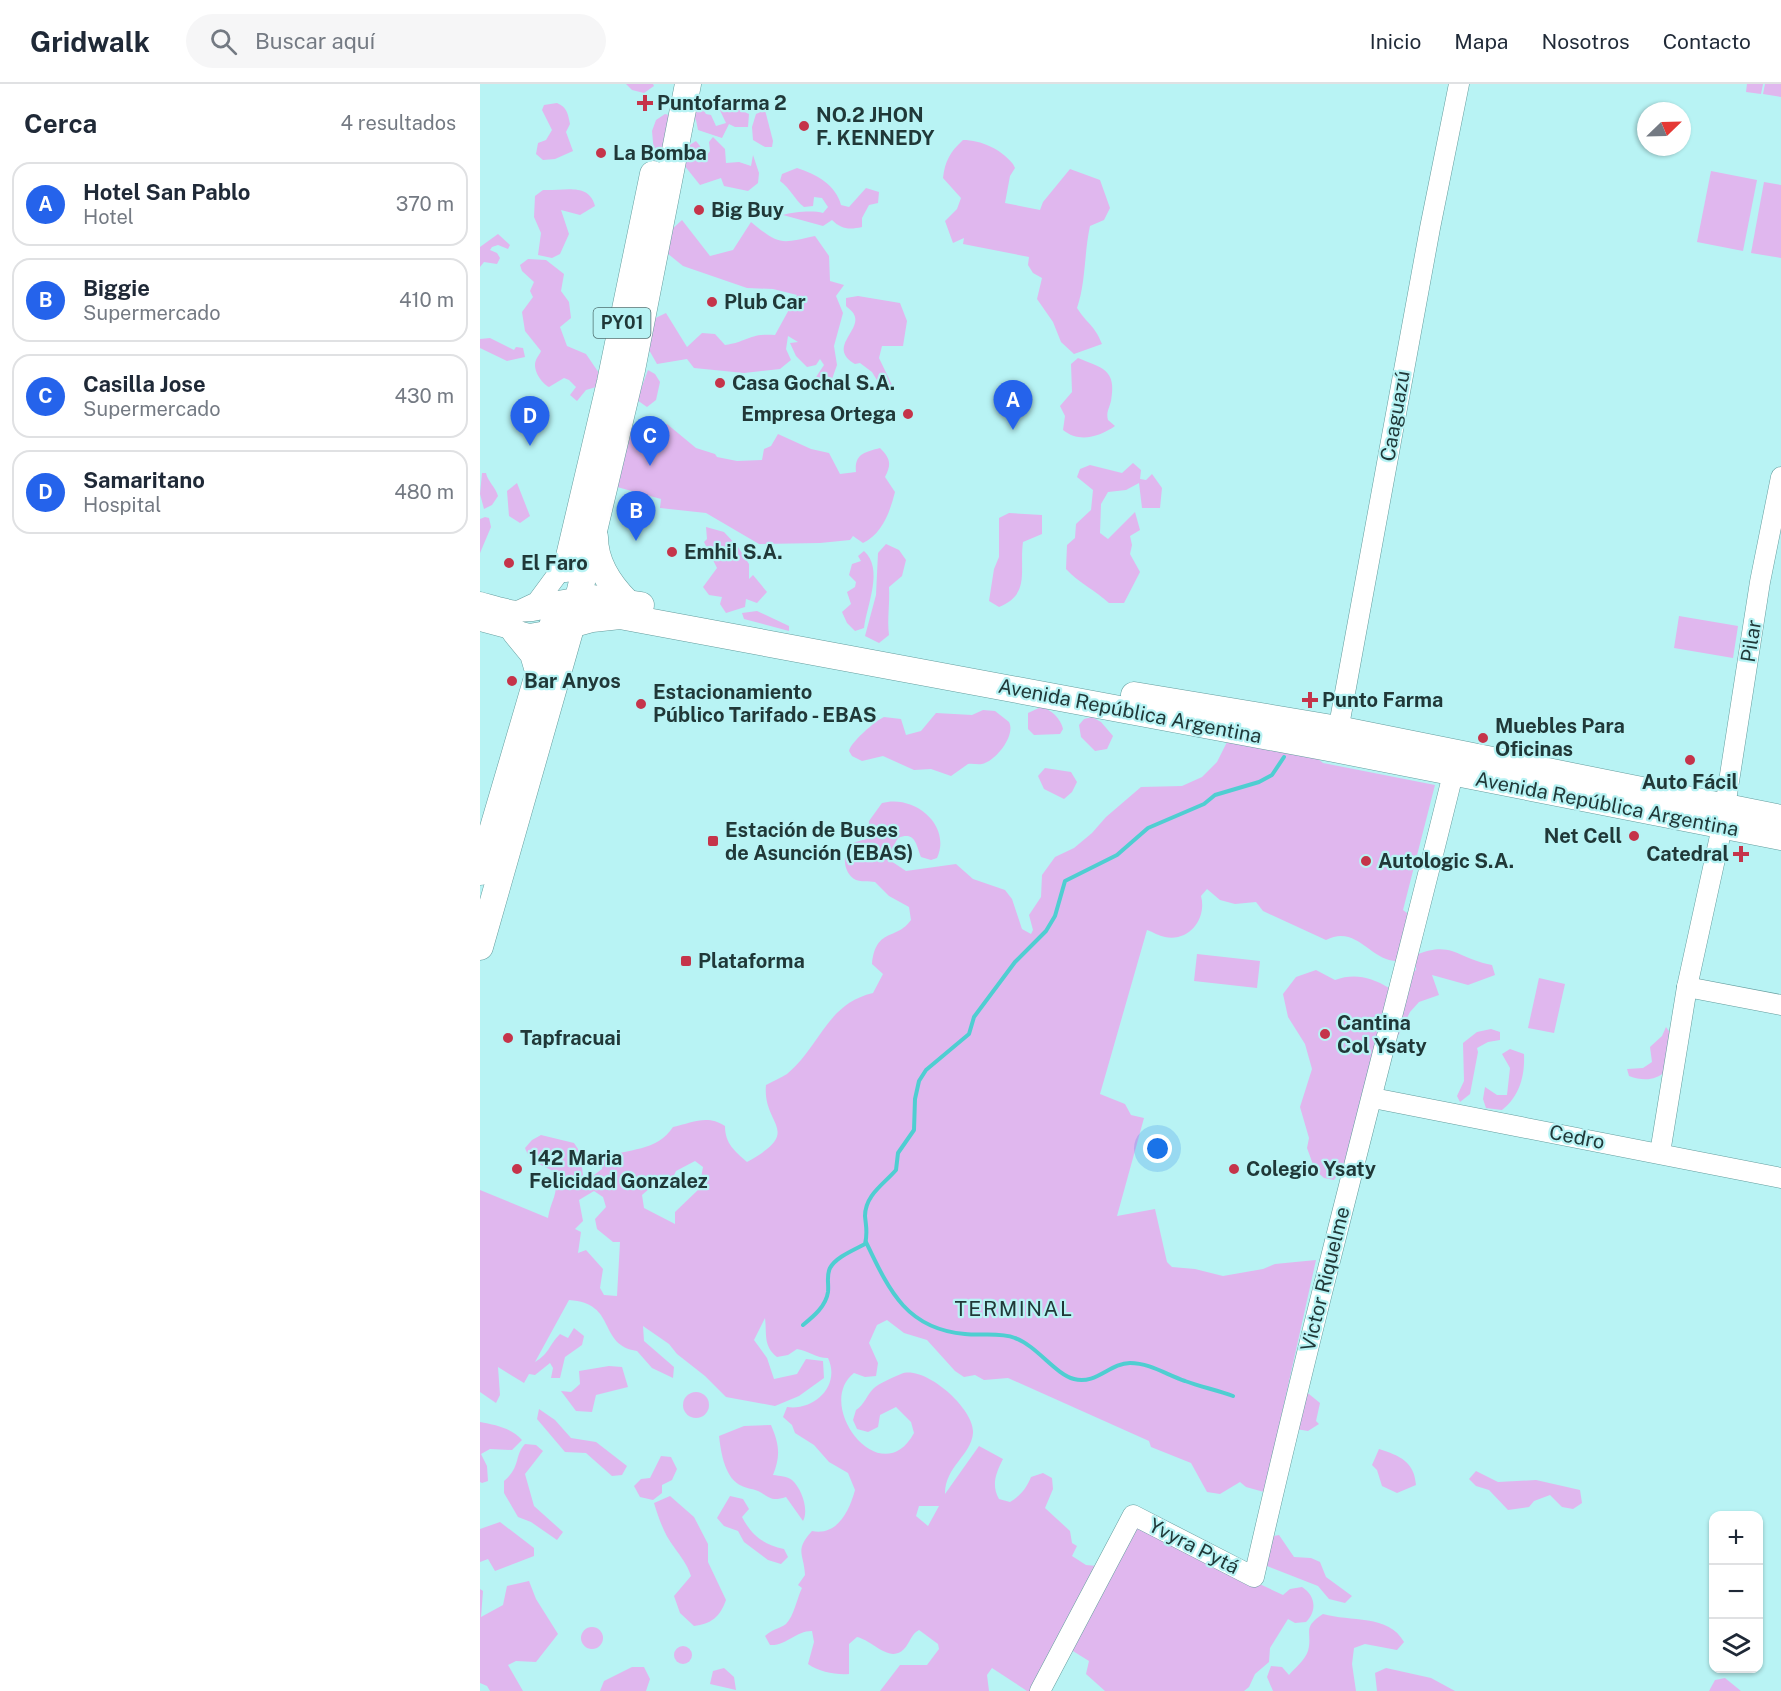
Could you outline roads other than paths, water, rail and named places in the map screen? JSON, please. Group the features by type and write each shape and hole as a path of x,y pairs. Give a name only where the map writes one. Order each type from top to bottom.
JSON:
{"highway":[{"name":"PY01","path":"480,872 538,671 565,622 568,560 610,382 672,84"},
{"name":"PY01","path":"480,947 509,850 565,622 595,525 632,370 688,84"},
{"path":"595,525 595,551 616,591 619,609"},
{"name":"Avenida República Argentina","path":"565,622 619,609 1035,679 1723,817 1781,837"},
{"path":"515,621 533,654 538,671"},
{"name":"Avenida República Argentina","path":"1336,739 1453,774 1723,817 1781,818"},
{"path":"509,850 501,847 498,841 517,769 517,747"}],"street":[{"name":"Caaguazú","path":"1336,739 1430,228 1459,84"},
{"name":"Pilar","path":"1660,1153 1687,987 1723,817 1760,582 1781,477"},
{"path":"515,621 537,602 568,560"},
{"name":"Avenida República Argentina","path":"480,602 515,621 529,634 565,622"},
{"name":"Avenida República Argentina","path":"480,621 515,621 539,612 565,622"},
{"name":"Victor Riquelme","path":"1254,1577 1326,1269 1373,1098 1453,774"},
{"path":"1687,987 1781,1005"},
{"name":"Cedro","path":"1373,1098 1781,1178"},
{"name":"Yvyra Pytá","path":"1040,1691 1133,1515 1254,1577"}],"waterway":[{"path":"803,1325 825,1302 828,1292 828,1274 836,1260 865,1244 867,1233 865,1216 868,1202 876,1190 896,1170 898,1153 914,1130 915,1099 919,1081 926,1070 969,1034 974,1017 1015,962 1046,931 1055,916 1065,881 1117,855 1148,828 1204,804 1215,795 1259,782 1272,775 1284,757"},
{"path":"866,1242 892,1291 902,1304 928,1324 945,1331 1015,1338 1031,1347 1060,1372 1074,1379 1089,1379 1116,1366 1130,1363 1151,1367 1178,1379 1233,1396"}],"place":[{"name":"Puntofarma 2","path":"645,103"},
{"name":"NO.2 JHON F. KENNEDY","path":"804,126"},
{"name":"La Bomba","path":"601,153"},
{"name":"Big Buy","path":"699,210"},
{"name":"Plub Car","path":"712,302"},
{"name":"Casa Gochal S.A.","path":"720,383"},
{"name":"Empresa Ortega","path":"908,414"},
{"name":"Hotel San Pablo","path":"1013,430"},
{"name":"Samaritano","path":"530,446"},
{"name":"Casilla Jose","path":"650,466"},
{"name":"Biggie","path":"636,541"},
{"name":"Emhil S.A.","path":"672,552"},
{"name":"El Faro","path":"509,563"},
{"name":"Bar Anyos","path":"512,681"},
{"name":"Punto Farma","path":"1310,700"},
{"name":"Estacionamiento Público Tarifado - EBAS","path":"641,704"},
{"name":"Muebles Para Oficinas","path":"1483,738"},
{"name":"Auto Fácil","path":"1690,760"},
{"name":"Net Cell","path":"1634,836"},
{"name":"Estación de Buses de Asunción (EBAS)","path":"713,841"},
{"name":"Catedral","path":"1741,854"},
{"name":"Autologic S.A.","path":"1366,861"},
{"name":"Plataforma","path":"686,961"},
{"name":"Cantina Col Ysaty","path":"1325,1034"},
{"name":"Tapfracuai","path":"508,1038"},
{"name":"142 Maria Felicidad Gonzalez","path":"517,1169"},
{"name":"Colegio Ysaty","path":"1234,1169"}],"district":[{"name":"TERMINAL","path":"1014,1309"}]}
